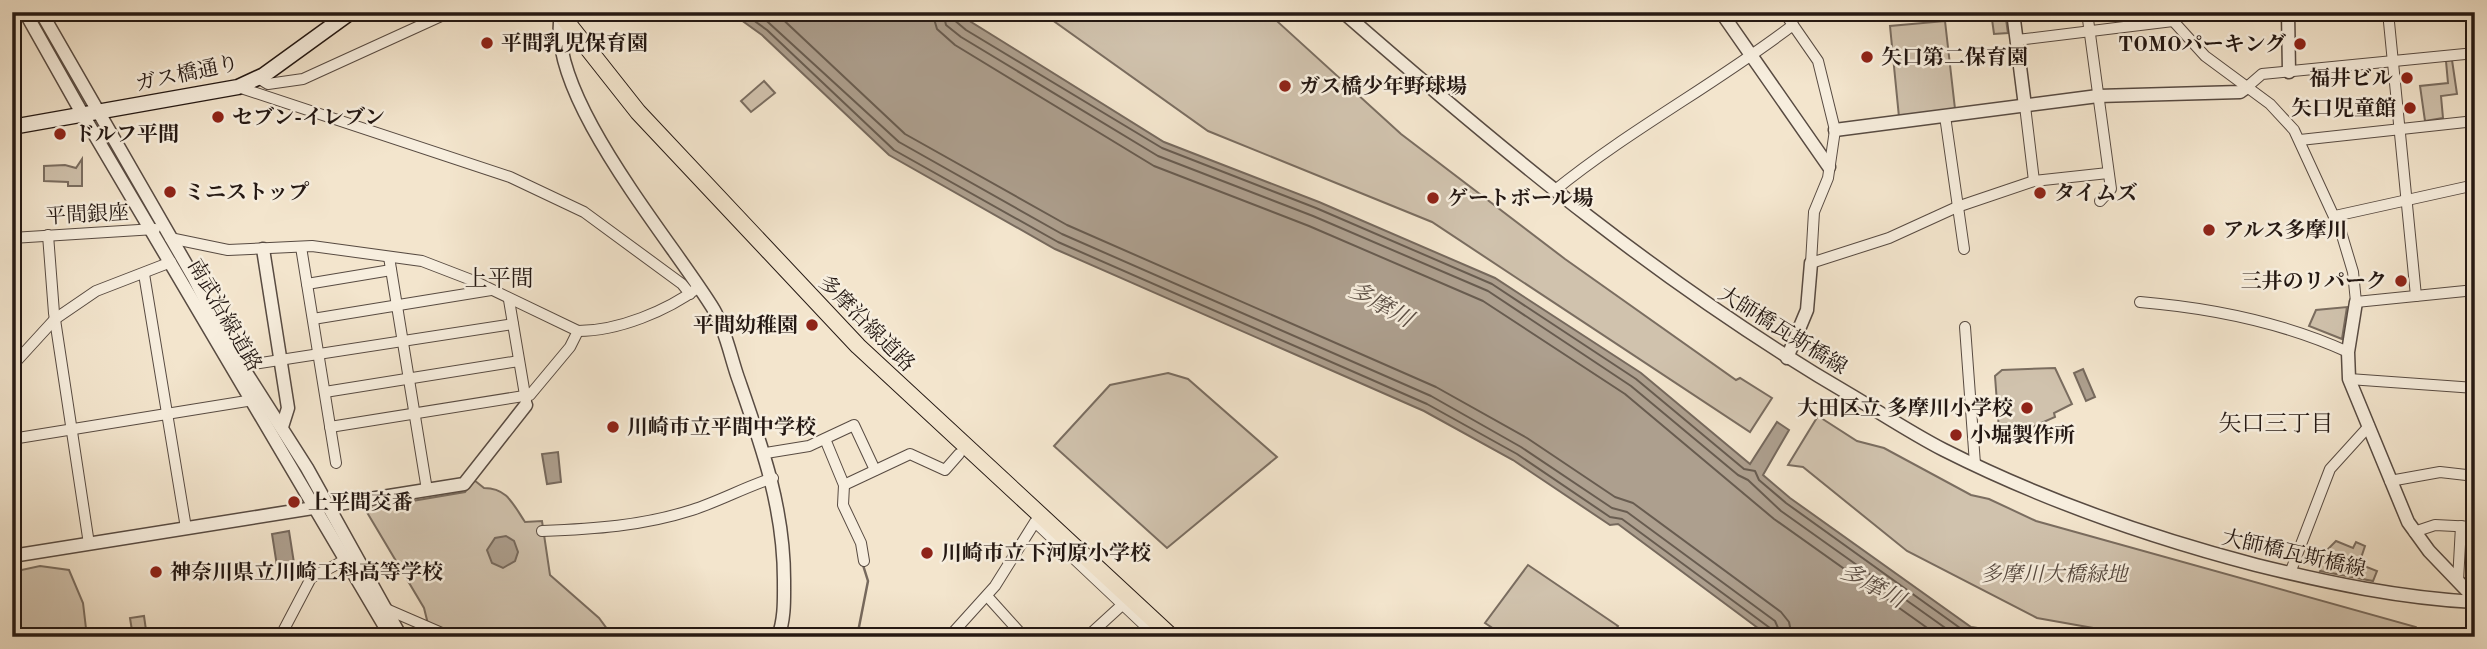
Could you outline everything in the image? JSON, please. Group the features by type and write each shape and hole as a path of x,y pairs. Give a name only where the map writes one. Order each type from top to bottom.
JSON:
{"main road":[{"name":"ガス橋通り","path":"12,127 238,87 258,78 351,12"},
{"name":"多摩沿線道路","path":"560,13 638,112 858,346 1172,637"}],"street":[{"name":"南武沿線道路","path":"25,12 282,427 345,560 391,637"},
{"name":"南武沿線道路","path":"41,12 89,114"},
{"path":"258,78 268,84 303,79 450,12"},
{"name":"大師橋瓦斯橋線","path":"1343,12 1554,191 1648,264 1787,358 1942,449 2085,512 2216,554 2403,597 2475,600"},
{"path":"1721,12 1829,167"},
{"path":"1784,12 1808,42 1818,61 1835,130 1828,178 1814,212 1807,310 1787,358"},
{"path":"2013,12 2034,181"},
{"path":"2087,12 2111,189 2100,201"},
{"path":"2165,12 2205,56 2278,112 2300,141 2335,216 2353,272 2356,302 2348,352 2349,379 2390,481 2414,532 2475,600"},
{"path":"2288,12 2289,72"},
{"path":"2388,12 2416,296"},
{"path":"560,13 560,45 584,112 694,291 720,323 766,453 784,545 784,614 778,637"},
{"path":"2017,40 2173,21"},
{"path":"1554,191 1590,162 1750,57 1793,25"},
{"path":"1835,130 2098,96 2240,92 2262,74 2475,53"},
{"path":"238,87 510,177 564,201 694,291"},
{"path":"1945,116 1964,249"},
{"path":"2300,141 2475,121"},
{"path":"1811,263 1889,238 1956,207 2034,181 2108,173"},
{"path":"2335,216 2475,185"},
{"name":"南武沿線道路","path":"162,232 172,262 253,400 386,609 401,637"},
{"name":"平間銀座","path":"12,239 48,235 162,232 228,250 307,247 422,261 578,331"},
{"path":"48,235 55,319 89,544"},
{"path":"307,247 307,284 336,463"},
{"path":"263,249 288,408 282,427"},
{"path":"389,257 426,490"},
{"path":"12,366 55,319 96,291 172,262"},
{"path":"307,284 391,270"},
{"path":"144,274 186,528"},
{"path":"313,319 491,290"},
{"path":"2356,302 2475,290"},
{"path":"12,556 464,484 570,347 578,331 595,331 645,316 694,291"},
{"path":"509,300 526,401"},
{"path":"2140,302 2273,323 2348,352"},
{"path":"242,366 513,324"},
{"path":"1965,327 1975,464"},
{"path":"324,392 519,360"},
{"path":"2349,379 2475,388"},
{"path":"12,439 253,400"},
{"path":"330,427 526,401"},
{"path":"766,453 809,446 854,425 875,470"},
{"path":"2290,573 2330,469 2369,426"},
{"path":"825,439 844,485 843,505 861,543 864,561"},
{"path":"844,485 914,454 945,470 959,454"},
{"path":"2390,481 2440,472 2475,476"},
{"path":"542,531 624,527 694,510 740,488 773,478"},
{"path":"949,637 987,596 1035,522 1157,637"},
{"path":"2414,532 2435,525 2474,525"},
{"path":"2458,581 2461,526"},
{"path":"280,637 311,578 345,560"},
{"path":"987,596 1024,637"},
{"path":"372,604 451,637"},
{"path":"1087,637 1122,605"}],"green space":[{"path":"1041,12 1267,12 1401,134 1565,259 1736,380 1740,378 1772,398 1750,432 1432,222 1208,131"},
{"path":"1991,12 2005,12 2008,33 1994,34"},
{"path":"1945,21 1955,109 1899,117 1890,26"},
{"path":"2452,60 2457,94 2441,96 2443,118 2425,121 2420,86 2448,83 2446,61"},
{"path":"764,81 775,93 751,112 741,101"},
{"path":"82,159 82,186 68,186 68,182 44,181 44,166 65,165 76,168"},
{"path":"2347,307 2342,339 2309,326 2316,310"},
{"path":"2055,368 2072,404 2054,413 2055,417 2023,431 2024,437 2017,440 1999,430 1995,376 2002,370"},
{"path":"1168,373 1188,379 1277,457 1167,548 1054,446 1110,385"},
{"name":"多摩川大橋緑地","path":"1818,416 1857,441 1884,448 1971,495 1989,499 2036,521 2416,627 2422,637 2144,637 2037,618 1907,551 1803,467 1788,465"},
{"path":"474,480 484,488 504,494 525,522 542,521 550,575 599,618 613,637 455,637 428,624 424,608 365,509 465,492"},
{"path":"2336,541 2353,548 2356,542 2365,546 2359,564 2377,571 2373,581 2320,571 2327,550"},
{"path":"1528,565 1618,626 1611,637 1506,637 1485,623"},
{"path":"40,566 69,570 83,603 87,637 12,637 12,572"},
{"path":"144,616 147,637 133,637 130,618"}],"water":[{"name":"多摩川","path":"730,12 955,12 1164,142 1319,202 1495,278 1641,373 1750,464 1777,422 1789,430 1763,475 1790,498 1971,627 2038,637 1770,637 1618,524 1610,525 1513,460 1424,411 1055,249 889,155 762,35"},
{"path":"2083,369 2095,397 2086,401 2074,373"},
{"path":"558,452 561,482 547,484 542,454"},
{"path":"289,531 294,563 277,566 272,534"},
{"path":"506,536 514,541 518,552 515,561 503,568 492,563 487,550 495,538"}],"waterway":[{"path":"857,637 868,581 863,565"}],"place":[{"name":"平間乳児保育園","path":"487,43"},
{"name":"TOMOパーキング","path":"2300,44"},
{"name":"矢口第二保育園","path":"1867,57"},
{"name":"福井ビル","path":"2407,78"},
{"name":"ガス橋少年野球場","path":"1285,86"},
{"name":"矢口児童館","path":"2410,108"},
{"name":"セブン-イレブン","path":"218,117"},
{"name":"ドルフ平間","path":"60,134"},
{"name":"ミニストップ","path":"170,192"},
{"name":"タイムズ","path":"2040,193"},
{"name":"ゲートボール場","path":"1433,198"},
{"name":"アルス多摩川","path":"2209,230"},
{"name":"三井のリパーク","path":"2401,281"},
{"name":"平間幼稚園","path":"812,325"},
{"name":"大田区立 多摩川小学校","path":"2027,408"},
{"name":"川崎市立平間中学校","path":"613,427"},
{"name":"小堀製作所","path":"1956,435"},
{"name":"上平間交番","path":"294,502"},
{"name":"川崎市立下河原小学校","path":"927,553"},
{"name":"神奈川県立川崎工科高等学校","path":"156,572"}],"district":[{"name":"上平間","path":"499,278"},
{"name":"矢口三丁目","path":"2276,423"}]}
